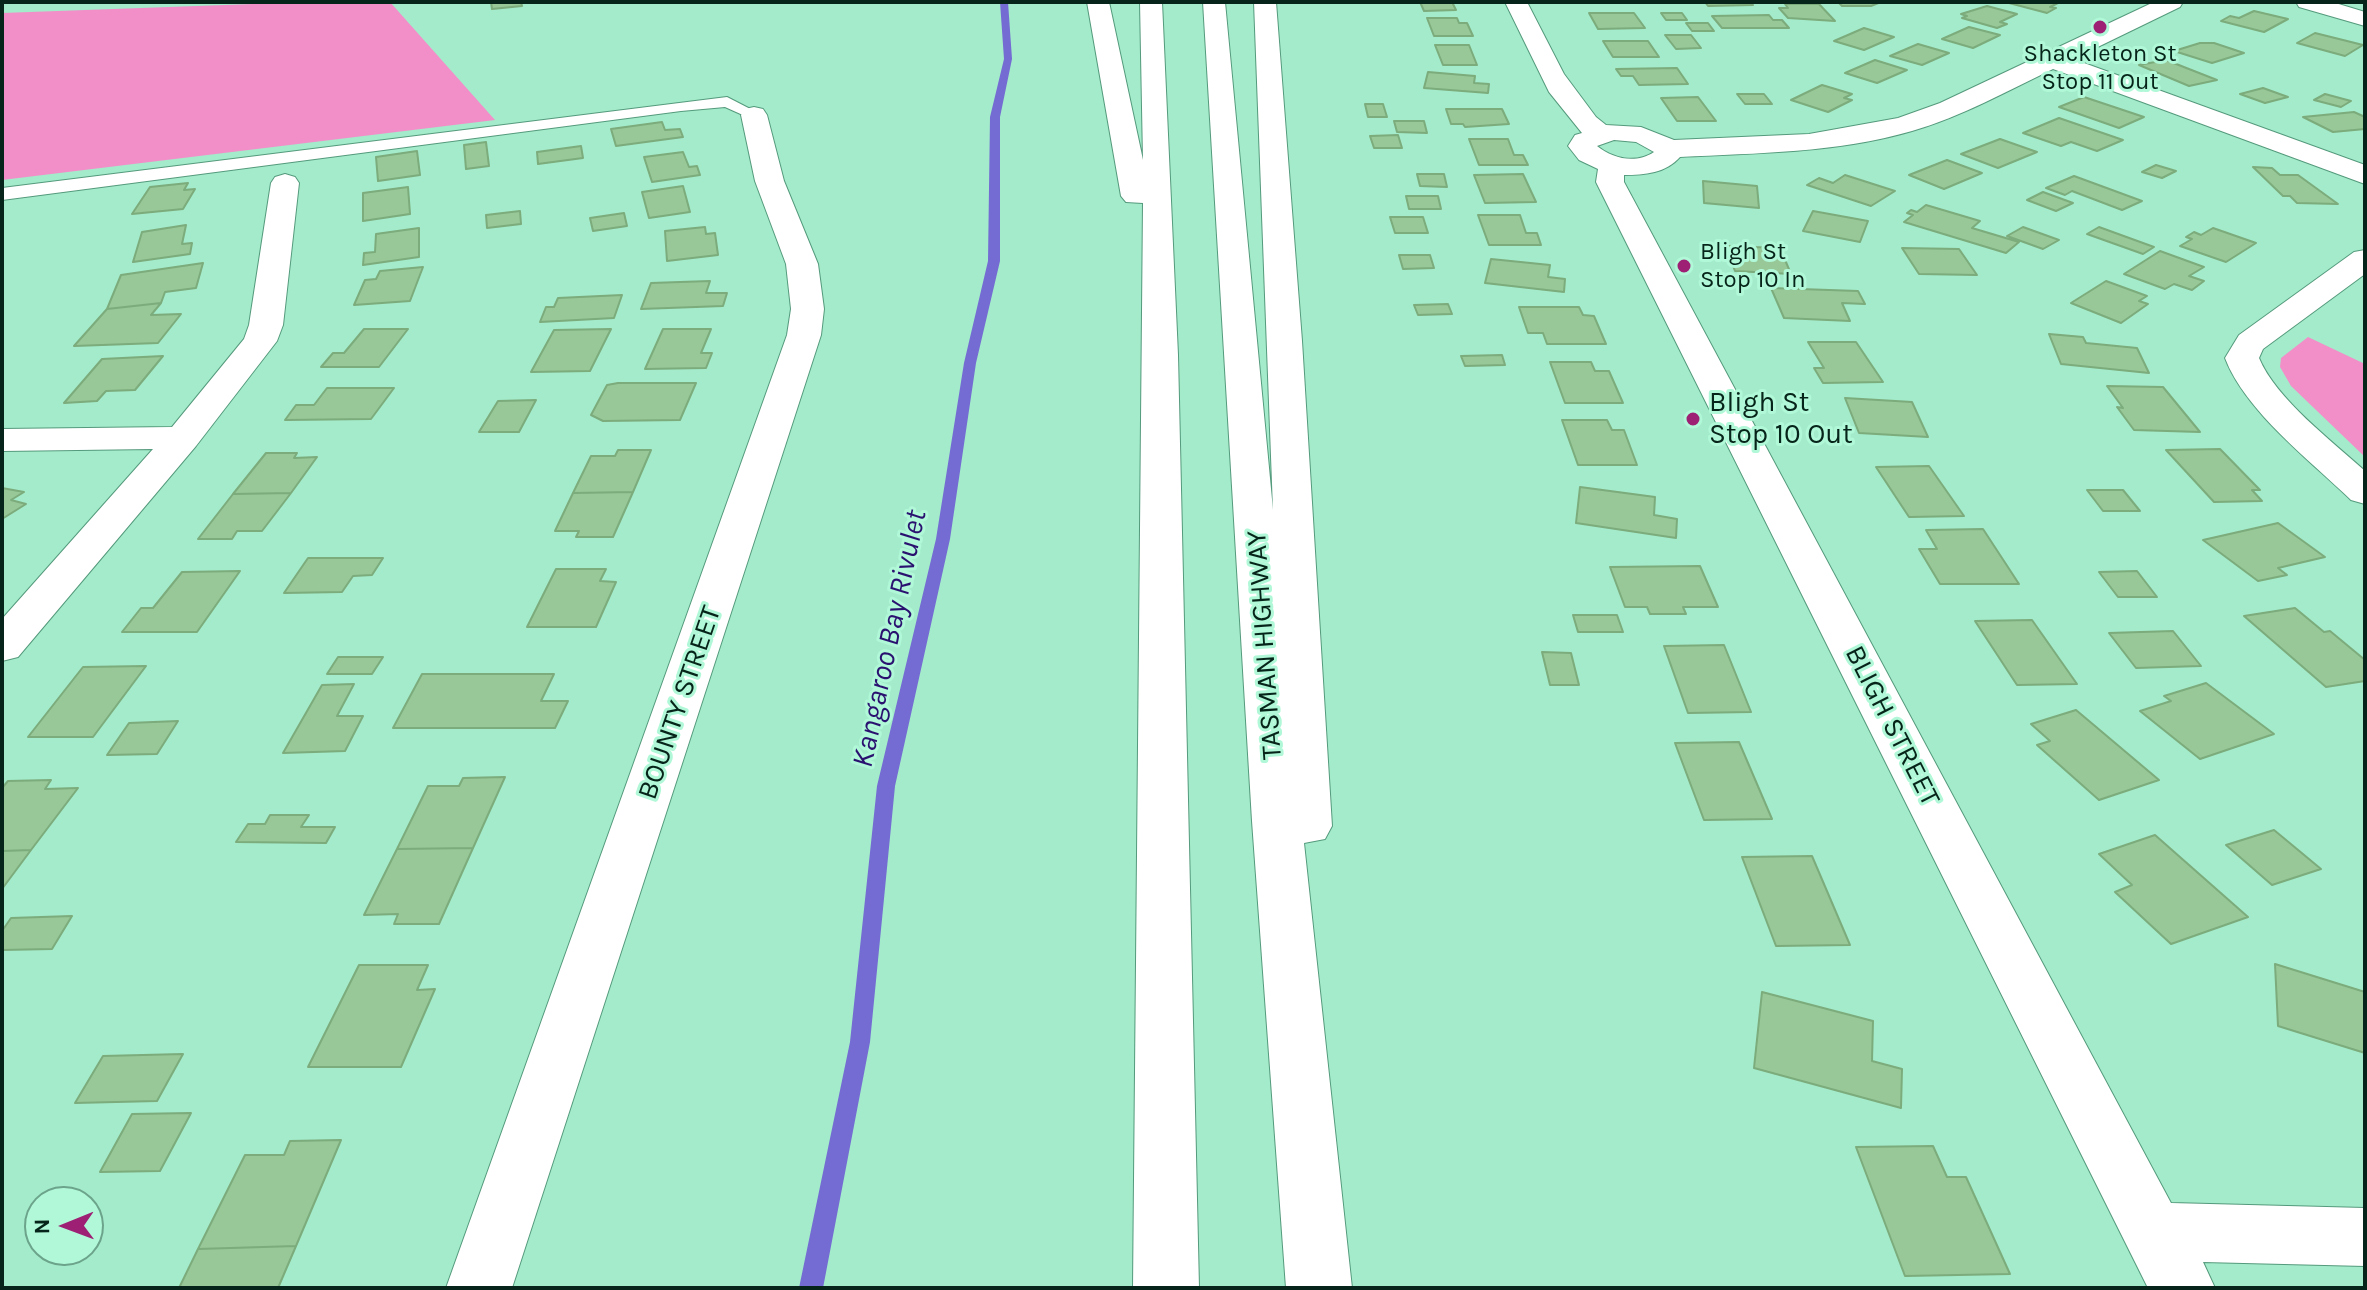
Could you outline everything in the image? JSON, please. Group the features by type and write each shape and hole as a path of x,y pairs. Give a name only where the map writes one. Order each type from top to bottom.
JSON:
{"main road":[{"path":"1098,2 1126,136 1161,355"},
{"path":"1151,2 1161,355 1166,1288"},
{"name":"TASMAN HIGHWAY","path":"1214,2 1277,821 1319,1288"},
{"path":"1265,2 1286,357 1328,1288"},
{"path":"1516,2 1569,102 1580,119 1609,149 1635,134 1655,140 1667,149 1796,143 1890,129 1949,109 2172,2"},
{"path":"2307,2 2365,19"},
{"path":"2052,60 2365,175"},
{"name":"BOUNTY STREET","path":"479,1288 804,335 809,310 806,274 762,159 754,115"},
{"name":"BLIGH STREET","path":"1609,149 1610,182 2182,1288"},
{"path":"2,647 183,438 260,341 266,325 285,183"},
{"path":"2365,259 2251,342 2244,349 2242,358 2253,382 2365,492"},
{"path":"2,440 183,438"},
{"path":"2153,1232 2365,1237"}],"lane":[{"path":"2,194 681,106 727,102 754,115"}],"shaded area":[{"path":"390,2 495,120 2,180 2,13"},
{"path":"2308,337 2365,364 2365,457 2291,386 2280,367 2281,358"}],"building":[{"path":"491,2 521,2 522,6 492,9"},
{"path":"1420,2 1452,2 1456,10 1424,11"},
{"path":"1705,2 1750,2 1753,5 1708,6"},
{"path":"1838,2 1881,2 1871,6 1842,6"},
{"path":"2060,2 2050,7 2056,8 2047,13 2009,3"},
{"path":"1785,4 1819,4 1835,21 1788,18 1779,8 1788,8"},
{"path":"1987,6 2017,14 2000,22 2007,24 1997,28 1962,18 1967,16 1961,14"},
{"path":"2254,11 2288,19 2264,32 2221,21"},
{"path":"1589,13 1634,13 1645,28 1598,29"},
{"path":"1661,13 1682,13 1687,20 1666,20"},
{"path":"1769,15 1773,20 1782,20 1789,28 1722,28 1712,16"},
{"path":"1427,18 1457,18 1459,23 1467,23 1473,36 1434,36"},
{"path":"1686,23 1708,23 1714,31 1692,31"},
{"path":"1969,27 2000,35 1973,48 1942,39"},
{"path":"1864,28 1894,37 1864,50 1834,41"},
{"path":"2315,33 2363,45 2345,56 2297,43"},
{"path":"1665,35 1691,35 1701,48 1676,49"},
{"path":"1603,41 1648,41 1659,57 1613,57"},
{"path":"2200,43 2214,43 2244,53 2212,63 2174,51"},
{"path":"1918,44 1949,53 1922,65 1890,56"},
{"path":"1435,45 1469,45 1477,65 1443,65"},
{"path":"1875,60 1907,70 1877,83 1845,73"},
{"path":"2166,60 2217,80 2189,86 2139,65"},
{"path":"1677,68 1688,84 1639,85 1633,76 1621,76 1616,69"},
{"path":"1428,72 1475,76 1474,83 1489,84 1488,93 1424,88"},
{"path":"1822,85 1852,94 1844,98 1852,100 1828,112 1791,100"},
{"path":"2263,88 2288,97 2265,103 2240,94"},
{"path":"1737,94 1764,94 1772,104 1745,104"},
{"path":"2325,94 2351,101 2341,107 2314,100"},
{"path":"1698,97 1716,121 1677,121 1661,98"},
{"path":"2084,97 2144,117 2119,128 2059,107"},
{"path":"1365,104 1383,104 1387,117 1368,117"},
{"path":"1446,109 1502,109 1509,124 1465,127 1463,124 1451,124"},
{"path":"2354,112 2365,117 2365,129 2333,132 2303,117"},
{"path":"2059,118 2123,140 2097,151 2071,142 2061,146 2023,133"},
{"path":"1394,121 1424,121 1427,133 1397,132"},
{"path":"662,122 665,130 680,129 683,137 616,146 611,129"},
{"path":"1398,135 1402,148 1374,148 1370,136"},
{"path":"1469,139 1508,139 1514,155 1523,155 1528,165 1479,165"},
{"path":"2000,139 2037,152 1998,168 1961,154"},
{"path":"486,142 489,166 466,169 464,145"},
{"path":"581,146 583,158 538,164 537,152"},
{"path":"417,151 420,175 378,181 376,157"},
{"path":"683,152 689,167 697,166 700,175 652,182 644,157"},
{"path":"1947,160 1982,173 1944,189 1909,175"},
{"path":"2156,165 2176,171 2162,178 2142,172"},
{"path":"2253,167 2272,168 2280,175 2298,175 2338,204 2297,203 2290,196 2283,196"},
{"path":"1417,174 1444,174 1447,187 1420,186"},
{"path":"1523,174 1536,202 1485,203 1474,175"},
{"path":"1845,175 1895,191 1871,206 1807,185 1819,178 1833,183"},
{"path":"2074,176 2142,201 2122,210 2072,191 2065,195 2046,188"},
{"path":"1703,181 1757,186 1759,208 1704,203"},
{"path":"188,183 184,190 195,189 183,209 132,214 150,187"},
{"path":"683,186 690,212 649,218 642,192"},
{"path":"408,187 410,214 363,221 363,193"},
{"path":"2043,192 2073,203 2056,211 2027,200"},
{"path":"1406,196 1438,196 1441,209 1409,209"},
{"path":"1926,205 1980,221 1972,228 2019,242 2006,253 1904,222 1913,215 1907,213 1911,210 1917,212"},
{"path":"520,211 521,224 487,228 486,215"},
{"path":"1813,211 1868,221 1860,242 1803,231"},
{"path":"624,213 627,226 593,231 590,218"},
{"path":"1478,215 1520,215 1526,233 1537,233 1541,245 1489,245"},
{"path":"1390,217 1423,217 1428,233 1395,233"},
{"path":"186,225 182,244 192,243 190,254 133,262 142,232"},
{"path":"705,227 706,234 715,233 718,255 667,261 665,231"},
{"path":"2023,227 2059,240 2043,249 2007,236"},
{"path":"2099,227 2154,247 2143,254 2087,234"},
{"path":"419,228 419,257 363,265 364,253 375,252 376,234"},
{"path":"2213,228 2256,243 2226,262 2180,246 2192,239 2186,237 2194,232 2201,235"},
{"path":"1725,246 1780,248 1791,274 1735,271"},
{"path":"1902,248 1959,249 1977,275 1919,274"},
{"path":"2160,251 2204,267 2189,276 2204,281 2192,290 2174,284 2165,289 2124,274"},
{"path":"1399,255 1430,255 1434,268 1403,269"},
{"path":"1491,259 1550,265 1548,277 1565,279 1564,292 1485,283"},
{"path":"203,263 196,288 165,292 161,303 107,309 121,275"},
{"path":"423,267 410,301 354,305 365,280 376,279 380,271"},
{"path":"710,281 706,293 727,293 723,306 641,309 651,283"},
{"path":"2106,281 2147,296 2139,301 2148,304 2121,323 2071,303"},
{"path":"1771,288 1858,291 1865,304 1842,303 1850,321 1784,318"},
{"path":"622,295 614,318 540,322 546,307 554,307 558,298"},
{"path":"161,303 151,315 181,314 158,343 74,346 107,309"},
{"path":"1448,304 1452,314 1418,315 1414,305"},
{"path":"1519,307 1579,307 1583,315 1594,316 1606,344 1547,344 1543,333 1528,333"},
{"path":"364,329 408,329 379,367 321,367 333,353 344,353"},
{"path":"611,329 590,371 531,372 554,330"},
{"path":"663,329 711,329 701,353 712,353 706,368 645,369"},
{"path":"2049,334 2083,337 2086,343 2137,348 2149,373 2061,364"},
{"path":"1808,342 1856,342 1883,382 1823,383 1814,368 1824,368"},
{"path":"1502,355 1505,365 1465,366 1461,356"},
{"path":"163,356 135,390 106,391 97,401 64,403 102,359"},
{"path":"1550,362 1591,362 1595,371 1609,371 1623,403 1565,403"},
{"path":"696,383 680,420 603,421 591,415 607,385"},
{"path":"2107,386 2163,387 2200,432 2134,430 2117,407 2123,408"},
{"path":"327,388 394,388 371,419 285,420 296,405 314,405"},
{"path":"1845,398 1912,402 1928,437 1859,433"},
{"path":"536,400 519,432 479,432 498,401"},
{"path":"1562,420 1607,420 1612,430 1624,430 1637,465 1578,465"},
{"path":"2220,449 2260,490 2252,490 2262,501 2214,502 2166,450"},
{"path":"618,450 651,450 633,492 573,493 591,456 615,456"},
{"path":"266,453 297,453 294,458 317,457 291,493 233,494"},
{"path":"1929,466 1964,516 1909,517 1876,467"},
{"path":"1580,487 1655,497 1654,515 1677,519 1676,538 1576,523"},
{"path":"2,488 24,492 11,500 26,504 2,519"},
{"path":"2087,490 2123,490 2140,511 2103,511"},
{"path":"633,492 613,537 576,537 579,531 555,531 573,493"},
{"path":"291,493 262,531 237,531 232,539 198,539 233,494"},
{"path":"2278,523 2325,557 2278,568 2287,575 2258,581 2203,540"},
{"path":"1983,529 2019,584 1940,584 1919,549 1937,549 1926,530"},
{"path":"308,558 383,558 372,575 353,576 342,592 284,593"},
{"path":"1700,566 1718,607 1683,607 1686,614 1650,614 1647,607 1625,607 1610,567"},
{"path":"556,569 606,569 600,581 616,582 596,627 527,627"},
{"path":"240,571 197,632 122,632 141,608 153,608 182,572"},
{"path":"2137,571 2157,597 2118,597 2099,572"},
{"path":"2295,608 2324,632 2330,631 2365,660 2365,681 2326,687 2244,616"},
{"path":"1573,615 1617,615 1623,632 1578,632"},
{"path":"2032,620 2077,684 2017,685 1975,621"},
{"path":"2173,631 2201,666 2136,668 2109,633"},
{"path":"1724,645 1751,712 1688,713 1664,646"},
{"path":"1542,652 1571,653 1579,685 1550,685"},
{"path":"338,657 383,657 372,674 327,674"},
{"path":"146,666 93,737 28,737 83,667"},
{"path":"422,674 554,674 541,701 568,701 555,728 393,728"},
{"path":"2206,683 2274,734 2200,759 2140,711 2171,701 2164,696"},
{"path":"354,684 337,716 363,716 345,751 283,753 322,685"},
{"path":"2076,710 2159,780 2099,800 2037,745 2050,741 2031,724"},
{"path":"178,721 157,754 107,755 129,723"},
{"path":"1739,742 1772,819 1704,820 1675,743"},
{"path":"505,777 473,848 397,849 428,786 459,786 463,778"},
{"path":"51,780 45,789 78,788 31,850 2,851 2,788 8,781"},
{"path":"270,815 309,815 301,827 335,827 326,843 236,842 248,824 265,824"},
{"path":"2274,830 2321,869 2272,885 2226,845"},
{"path":"2155,835 2248,917 2171,944 2115,892 2132,885 2099,854"},
{"path":"473,848 439,924 394,924 398,914 364,915 397,849"},
{"path":"31,850 2,889 2,851"},
{"path":"1812,856 1850,945 1776,946 1742,857"},
{"path":"72,916 52,949 2,950 2,931 11,918"},
{"path":"2275,964 2365,992 2365,1053 2278,1026"},
{"path":"359,965 428,965 417,990 435,989 401,1067 308,1067"},
{"path":"1762,992 1873,1021 1872,1061 1902,1069 1901,1108 1754,1068"},
{"path":"183,1054 157,1101 75,1103 103,1056"},
{"path":"191,1113 160,1171 100,1172 132,1114"},
{"path":"341,1140 296,1246 198,1249 245,1155 284,1155 290,1141"},
{"path":"1933,1146 1947,1177 1966,1177 2010,1274 1905,1276 1856,1147"},
{"path":"296,1246 278,1288 179,1288 198,1249"}],"waterway":[{"name":"Kangaroo Bay Rivulet","path":"811,1288 860,1042 886,786 943,539 970,363 994,261 995,117 1008,59 1004,2"}],"place":[{"name":"Shackleton St Stop 11 Out","path":"2100,27"},
{"name":"Bligh St Stop 10 In","path":"1684,266"},
{"name":"Bligh St Stop 10 Out","path":"1693,419"}]}
